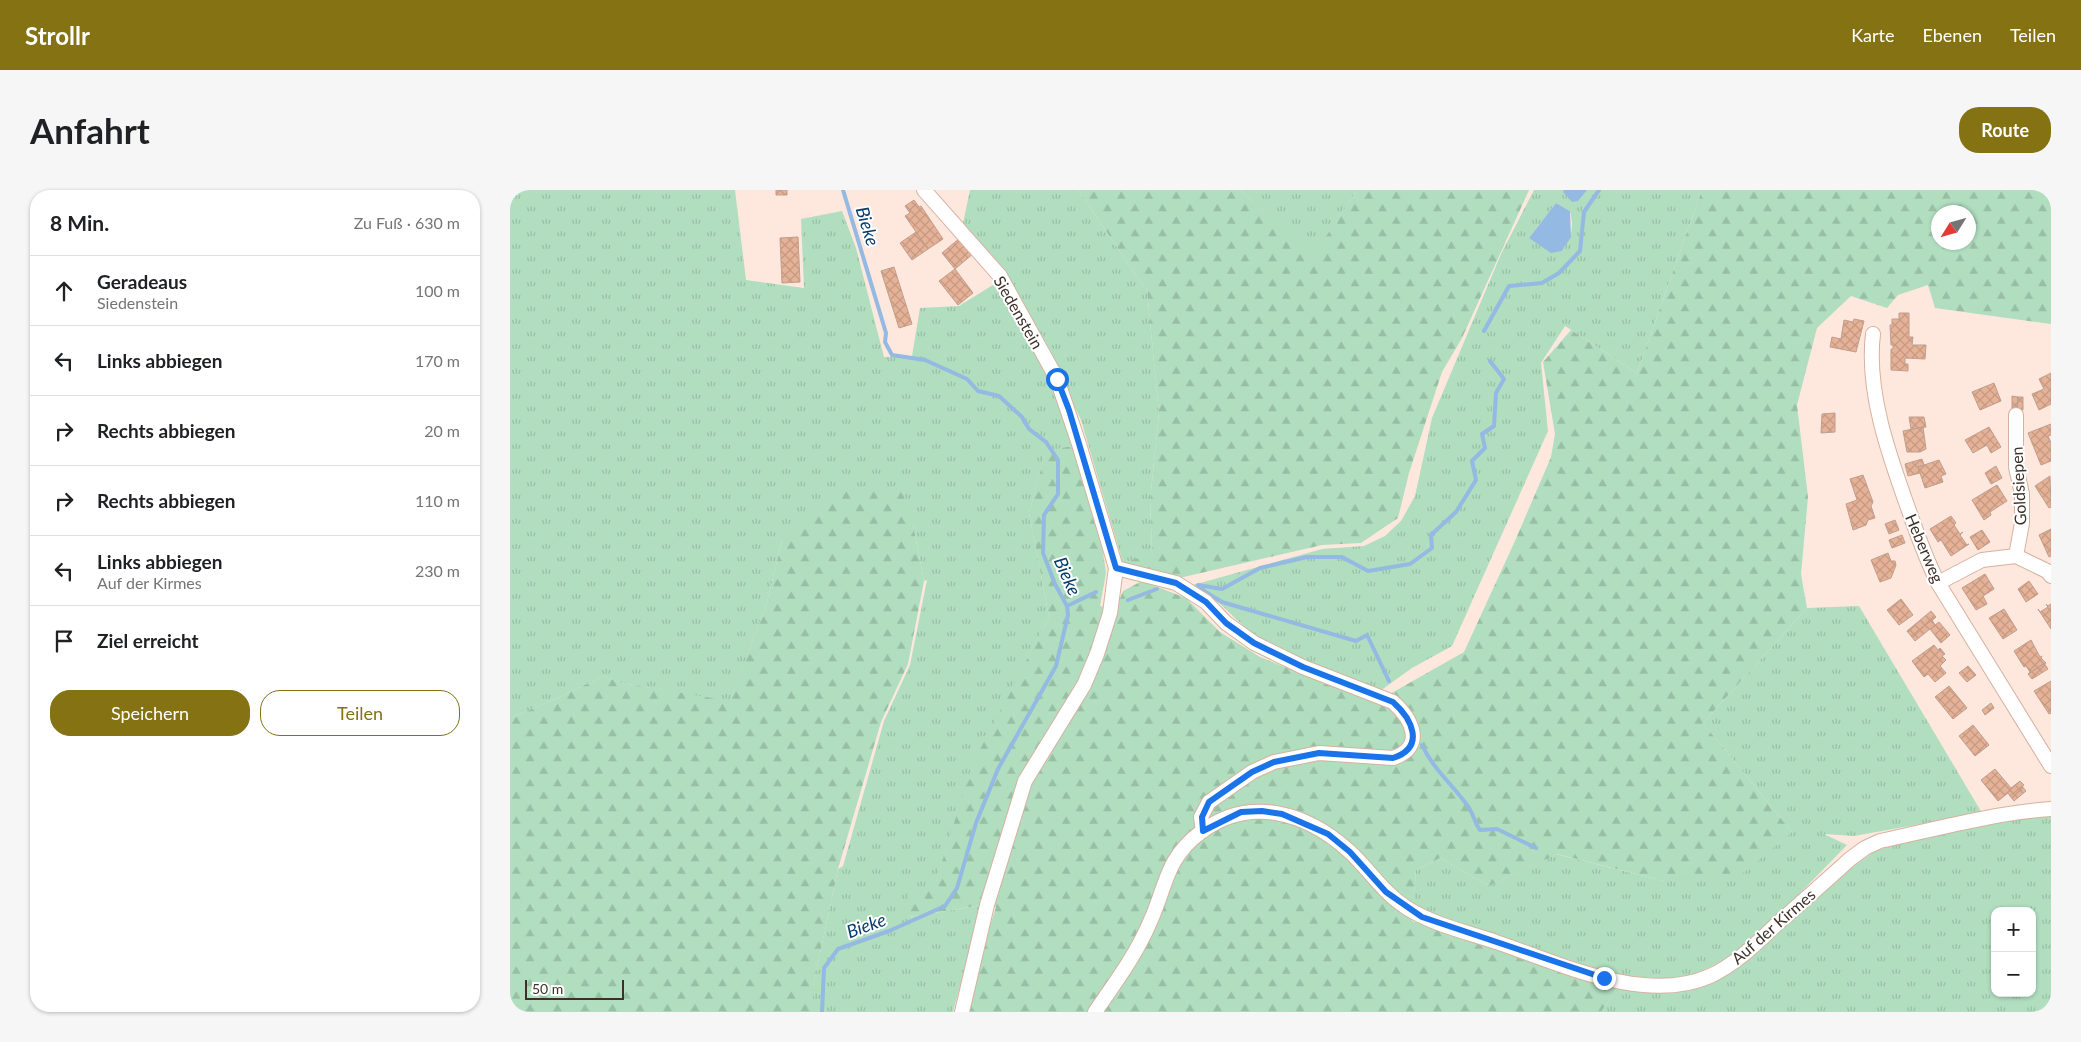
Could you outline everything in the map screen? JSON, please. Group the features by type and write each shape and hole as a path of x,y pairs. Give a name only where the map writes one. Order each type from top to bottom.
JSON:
{"street":[{"name":"Siedenstein","path":"924,190 1000,276 1057,379 1069,410 1116,568"},
{"name":"Heberweg","path":"1873,334 1871,353 1874,390 1893,466 1928,564 2051,766"},
{"name":"Goldsiepen","path":"2016,414 2016,467 2022,494 2022,523 2016,556"},
{"path":"1938,583 1982,560 2016,556 2047,571 2051,576"},
{"path":"962,1012 987,905 1025,781 1087,677 1097,654 1110,613 1116,568 1176,583 1206,602 1226,623 1254,643 1303,667 1393,702 1404,712 1412,728 1410,745 1401,756 1393,758 1319,753 1274,762 1252,772 1209,802 1202,817 1203,831"},
{"name":"Auf der Kirmes","path":"1095,1012 1126,968 1150,922 1164,882 1180,851 1203,831 1241,812 1262,811 1282,814 1328,834 1350,852 1386,892 1422,917 1604,978 1646,985 1671,985 1709,976 1740,957 1850,859 1865,848 1880,841 2031,810 2051,809"}],"green space":[{"path":"510,190 735,190 746,280 804,288 801,219 842,211 856,248 884,357 912,356 920,308 959,306 996,283 1050,378 1072,446 1046,452 1029,513 1049,617 973,765 936,881 910,917 982,905 953,1012 813,1012 813,986 838,869 843,866 884,721 910,665 927,580 924,581 913,524 782,541 767,602 730,702 622,683 603,676 558,698 510,718"},
{"path":"970,190 1078,190 1147,291 1159,413 1150,501 1152,554 1123,563 1081,420 1060,376 1004,271 963,223"},
{"path":"1078,190 1240,190 1313,256 1357,190 1529,190 1462,338 1442,372 1409,473 1398,518 1361,543 1322,545 1175,579 1123,563 1152,553 1150,501 1159,413 1147,291"},
{"path":"1240,190 1357,190 1313,257"},
{"path":"1534,190 1702,190 1637,373 1565,326 1541,363 1548,431 1452,646 1412,668 1380,691 1306,663 1251,633 1219,603 1193,585 1322,549 1364,546 1385,536 1401,521 1415,496 1432,418 1501,254","holes":["1556,203 1570,211 1571,232 1562,251 1529,238"]},
{"path":"1702,190 2051,190 2051,324 1935,308 1928,285 1898,295 1887,308 1851,296 1817,328 1797,405 1808,497 1801,574 1807,608 1703,723 1792,832 1741,875 1664,881 1557,854 1489,886 1440,858 1416,870 1412,921 1617,989 1601,1012 963,1012 996,907 982,905 909,917 908,894 936,881 972,765 1049,617 1029,513 1046,451 1072,446 1102,545 1106,573 1100,606 1116,609 1123,591 1142,581 1186,598 1220,632 1260,657 1323,682 1381,699 1464,652 1551,457 1555,434 1543,362 1571,330 1637,373"},
{"path":"839,489 900,489 913,524 924,581 908,664 881,722 838,869 813,986 813,1012 510,1012 510,718 558,698 603,676 622,683 730,701 767,602 782,541"},
{"path":"1859,606 1982,813 1854,836 1824,834 1847,845 1772,922 1728,958 1684,980 1616,975 1446,920 1413,905 1416,870 1440,858 1489,886 1556,854 1664,881 1792,832 1703,723 1807,608"},
{"path":"2051,815 2051,1012 1601,1012 1617,989 1659,993 1699,987 1743,964 1850,869 1875,851 1914,839 2032,816"}],"water":[{"path":"1564,190 1587,190 1578,201 1572,202 1563,192"},
{"path":"1556,203 1570,211 1571,237 1562,251 1551,253 1529,238"}],"building":[{"path":"776,190 787,190 787,195 776,195"},
{"path":"914,200 919,207 921,206 943,239 928,249 905,216 910,213 905,206"},
{"path":"916,232 928,249 912,260 900,243"},
{"path":"798,237 800,282 782,283 780,238"},
{"path":"961,237 974,253 955,269 942,253"},
{"path":"894,267 912,324 899,328 881,271"},
{"path":"955,269 973,293 958,305 939,281"},
{"path":"1899,313 1909,313 1909,337 1913,337 1912,345 1926,345 1925,359 1905,358 1905,364 1908,364 1908,371 1891,370 1891,349 1893,349 1893,345 1891,345 1890,325 1892,325 1892,319 1899,319"},
{"path":"1854,319 1864,321 1856,352 1830,347 1832,337 1841,339 1844,320 1853,322"},
{"path":"2051,373 2051,404 2039,410 2032,394 2044,389 2039,379"},
{"path":"1994,383 2001,401 1980,410 1972,392"},
{"path":"2012,396 2018,397 2017,410 2012,410"},
{"path":"2018,397 2023,397 2023,410 2017,410"},
{"path":"1835,413 1835,432 1821,433 1822,414"},
{"path":"1909,417 1924,417 1926,427 1911,429"},
{"path":"2051,424 2051,435 2048,436 2051,443 2051,461 2041,465 2028,433"},
{"path":"1923,427 1926,449 1920,452 1907,452 1903,431"},
{"path":"1989,427 2001,447 1991,453 1987,445 1973,453 1965,440"},
{"path":"1922,459 1924,465 1918,467 1920,473 1908,476 1905,464"},
{"path":"1939,460 1946,474 1941,476 1943,482 1925,488 1918,467"},
{"path":"1996,466 2002,478 1991,484 1985,473"},
{"path":"1863,475 1873,502 1871,506 1875,518 1868,520 1866,525 1853,530 1846,504 1857,500 1850,479"},
{"path":"2050,476 2051,507 2049,508 2035,486"},
{"path":"1997,485 2007,501 1990,512 1991,515 1984,520 1972,500"},
{"path":"1951,516 1960,534 1963,532 1960,535 1967,545 1969,544 1951,556 1941,540 1938,542 1930,529"},
{"path":"1895,520 1899,530 1889,534 1885,524"},
{"path":"2051,529 2051,556 2049,557 2039,535"},
{"path":"1982,530 1990,542 1978,550 1970,537"},
{"path":"1902,535 1905,543 1892,548 1889,540"},
{"path":"1888,553 1891,561 1895,561 1896,565 1891,578 1880,582 1871,560"},
{"path":"1985,574 1994,589 1983,596 1987,604 1976,610 1962,588"},
{"path":"2029,581 2038,594 2026,602 2018,589"},
{"path":"1901,599 1913,615 1899,625 1887,610"},
{"path":"2046,604 2048,606 2051,604 2051,629 2038,609 2040,612 2048,607"},
{"path":"2004,609 2017,630 2003,639 1989,618"},
{"path":"1931,611 1936,617 1911,636 1907,631"},
{"path":"1932,620 1935,625 1939,622 1950,635 1941,643 1930,629 1915,641 1911,636"},
{"path":"2031,640 2040,657 2042,656 2041,658 2046,663 2028,674 2030,672 2026,666 2024,667 2014,651"},
{"path":"1934,645 1945,654 1942,656 1946,660 1940,666 1946,673 1935,682 1928,674 1924,677 1912,661"},
{"path":"2044,663 2048,669 2032,679 2028,674"},
{"path":"1968,666 1976,675 1967,682 1959,673"},
{"path":"2051,681 2051,713 2049,714 2034,691"},
{"path":"1949,686 1967,708 1953,719 1935,697"},
{"path":"1991,703 1994,708 1985,715 1982,710"},
{"path":"1973,725 1989,745 1975,756 1959,736"},
{"path":"1995,769 2011,788 2020,781 2024,785 2010,796 2008,793 1998,801 1981,780"},
{"path":"2022,786 2026,791 2014,801 2010,796"}],"waterway":[{"name":"Bieke","path":"822,1012 824,968 838,949 889,931 945,906 957,888 976,823 998,769 1056,666 1068,615 1067,606 1055,584 1043,553 1044,515 1058,494 1058,460 1046,442 1029,429 1022,417 999,396 978,391 967,379 925,360 892,355 885,342 886,333 843,190"},
{"path":"1484,331 1509,286 1542,283 1559,273 1580,251 1584,212 1599,190"},
{"path":"1198,585 1222,589 1260,568 1307,557 1342,557 1368,571 1410,564 1432,548 1431,535 1456,512 1476,480 1472,461 1485,448 1482,434 1494,426 1496,393 1504,379 1490,361"},
{"path":"1198,585 1222,602 1356,641 1367,635 1389,681"},
{"path":"1128,600 1157,589"},
{"path":"1067,606 1096,592"},
{"path":"1422,745 1437,769 1469,808 1480,830 1497,829 1536,848"}],"route":[{"path":"1057,379 1069,410 1116,568 1176,583 1206,602 1226,623 1254,643 1303,667 1393,702 1404,712 1412,728 1413,737 1410,745 1401,756 1384,759 1319,753 1274,762 1252,772 1209,802 1202,817 1203,831 1241,812 1262,811 1282,814 1328,834 1350,852 1386,892 1422,917 1604,978"}]}
